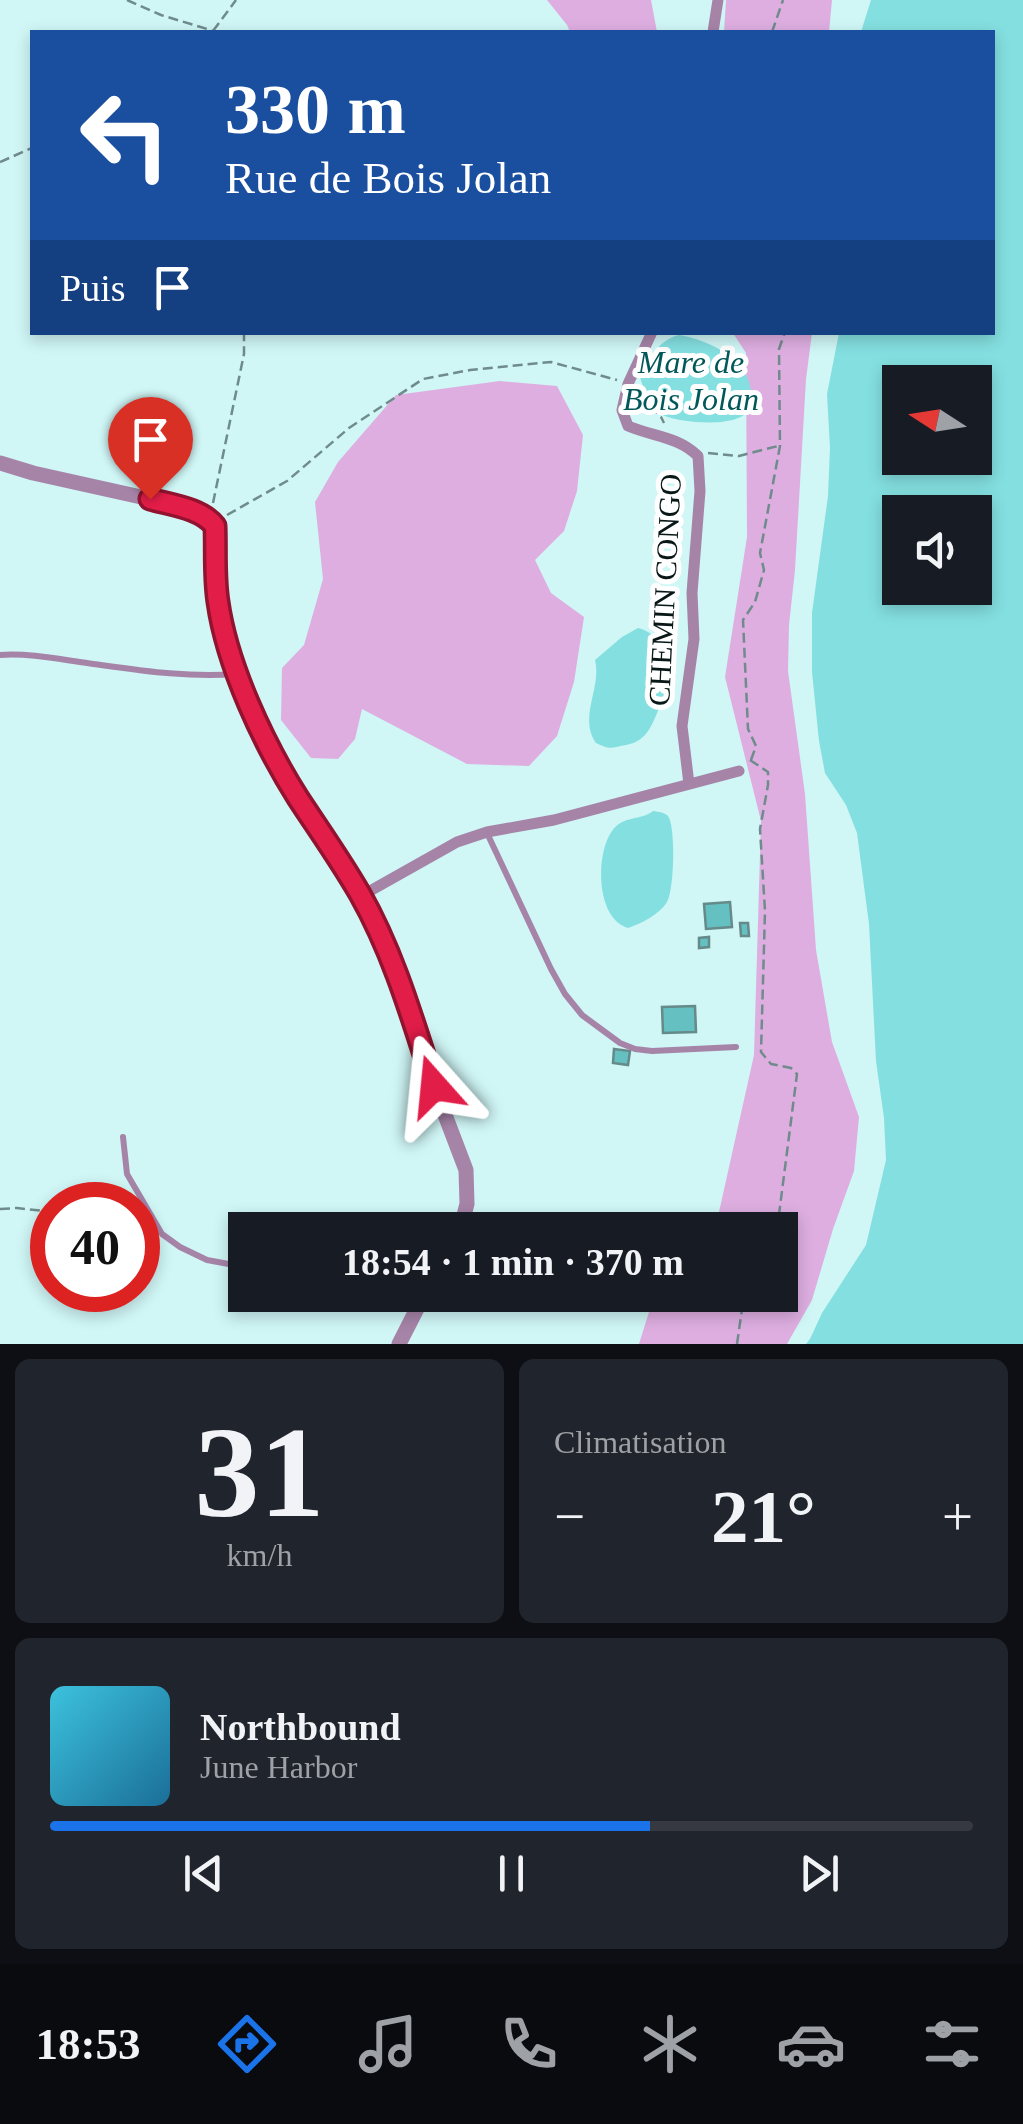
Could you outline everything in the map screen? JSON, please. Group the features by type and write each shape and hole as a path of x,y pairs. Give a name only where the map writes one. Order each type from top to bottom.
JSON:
{"street":[{"path":"714,30 718,0"},
{"path":"628,384 651,335"},
{"name":"CHEMIN CONGO","path":"628,384 622,410 628,426 670,438 688,446 698,456 700,491 692,593 694,639 682,726 688,784"},
{"path":"0,463 150,499 202,514 212,523 218,601 228,649 268,747 361,896 396,971 466,1170 465,1212"},
{"path":"361,896 457,842 487,832 554,820 739,772"},
{"path":"399,1344 413,1312"}],"lane":[{"path":"0,655 171,674 238,674"},
{"path":"487,832 551,969 564,994 582,1015 620,1043 636,1049 736,1048"},
{"path":"123,1137 127,1174 162,1234 207,1260 228,1264"}],"path":[{"path":"128,0 208,30"},
{"path":"215,30 236,0"},
{"path":"773,30 783,0"},
{"path":"0,162 30,149"},
{"path":"212,523 244,354 244,335"},
{"path":"779,1212 797,1074 791,1068 771,1064 760,1052 765,910 760,829 768,772 750,760 756,746 748,729 742,620 755,602 764,570 760,553 780,446 779,350 785,335"},
{"path":"212,523 287,480 349,428 423,379 470,370 551,362 605,375 628,384 661,417 670,438"},
{"path":"698,456 709,452 739,456 780,446"},
{"path":"0,1209 30,1209"},
{"path":"737,1344 742,1312"}],"shaded area":[{"path":"547,0 651,0 657,30 569,30"},
{"path":"726,0 832,0 829,30 724,30"},
{"path":"734,335 812,335 788,671 805,794 816,950 832,1042 859,1117 854,1171 812,1300 787,1344 639,1344 649,1312 798,1312 798,1212 719,1212 754,1055 761,821 725,677 747,537 746,353"},
{"path":"500,381 557,386 583,435 577,491 564,531 535,560 551,593 584,617 574,682 557,736 529,766 467,764 362,709 355,739 338,759 311,758 281,720 282,668 304,645 323,579 315,502 338,462 396,395"}],"water":[{"path":"871,0 1023,0 1023,1344 806,1344 866,1245 886,1160 869,924 857,833 846,805 825,773 812,672 812,613 828,496 827,394 839,335 995,335 995,30 862,30"},
{"name":"Mare de Bois Jolan","path":"679,335 715,347 737,362 749,383 748,411 721,422 683,421 665,416 652,405 640,377 660,346"},
{"path":"638,628 654,636 666,649 672,666 671,684 644,736 626,745 605,747 596,743 589,723 595,660"},
{"path":"653,811 666,815 671,822 669,896 655,915 628,928 617,922 604,900 603,855 616,826"}],"building":[{"path":"730,902 732,927 706,929 704,904"},
{"path":"740,923 748,923 749,936 741,936"},
{"path":"709,937 709,947 699,948 699,938"},
{"path":"695,1006 696,1032 663,1033 662,1007"},
{"path":"614,1049 630,1051 628,1065 613,1063"}],"route":[{"path":"150,499 202,514 215,526 218,601 228,649 268,747 361,896 396,971 434,1086"}]}
